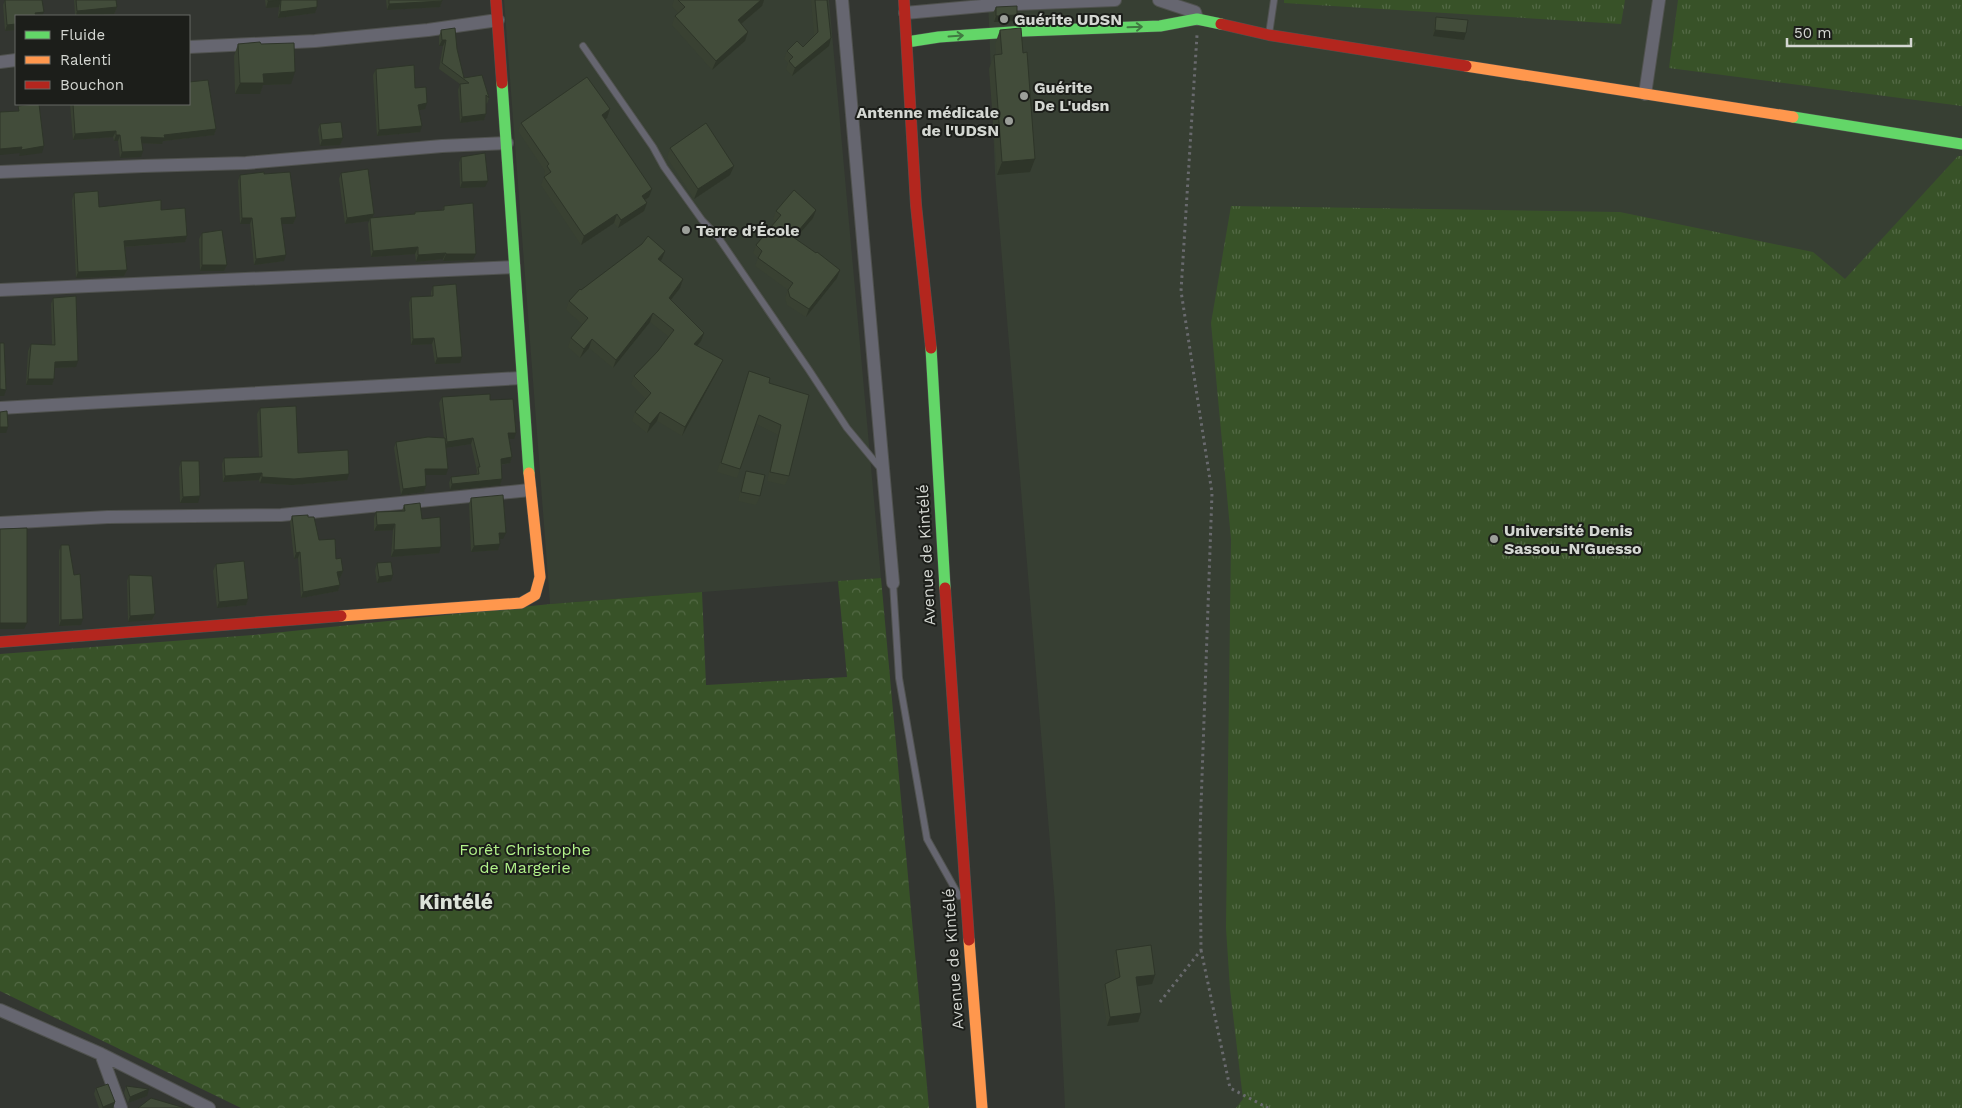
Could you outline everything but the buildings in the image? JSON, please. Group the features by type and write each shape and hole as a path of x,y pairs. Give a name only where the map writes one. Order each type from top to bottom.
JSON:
{"street":[{"path":"0,642 521,603 535,595 540,577 530,490 521,378 507,143 496,0"},
{"path":"842,0 894,583"},
{"name":"Avenue de Kintélé","path":"904,0 916,205 933,367 944,573 966,907 982,1108"},
{"path":"912,0 930,12"},
{"path":"905,13 993,5 1115,0"},
{"path":"1159,0 1195,12 1198,19"},
{"path":"1645,94 1659,0"},
{"path":"907,42 1024,31 1160,26 1198,19 1269,35 1962,144"},
{"path":"190,47 315,41 428,30 498,20"},
{"path":"909,66 921,48 934,38"},
{"path":"0,62 15,60"},
{"path":"0,172 246,163 442,146 507,143"},
{"path":"0,290 514,267"},
{"path":"0,408 521,378"},
{"path":"0,523 108,517 281,515 530,490"},
{"path":"0,1010 101,1054 209,1108"},
{"path":"101,1054 122,1108"}],"lane":[{"path":"1269,35 1274,0"},
{"path":"583,46 653,147 669,174 718,237 810,370 847,428 884,472"},
{"path":"894,583 899,678 927,839 966,907"}],"path":[{"path":"1198,19 1181,291 1212,493 1200,834 1201,950 1230,1088 1268,1108"},
{"path":"1160,1002 1201,950"}],"shaded area":[{"name":"Terre d’École","path":"504,0 829,0 881,578 550,604"},
{"name":"Université Denis Sassou-N'Guesso","path":"988,0 1962,0 1962,1108 1065,1108 1055,904 995,173"}],"green space":[{"path":"1284,0 1625,0 1621,24 1284,3"},
{"path":"1678,0 1962,0 1962,106 1669,68"},
{"name":"Université Denis Sassou-N'Guesso","path":"1958,156 1962,156 1962,1108 1236,1108 1243,1099 1230,989 1226,928 1231,539 1211,323 1231,206 1620,212 1813,252 1845,279"},
{"name":"Forêt Christophe de Margerie","path":"881,578 929,1108 241,1108 0,991 0,654 253,635 550,604 702,592 706,685 847,677 838,581"}],"traffic: fast":[{"path":"907,42 939,37 1024,31 1160,26 1197,19 1221,24"},
{"path":"502,83 529,473"},
{"path":"1793,117 1962,144"},
{"path":"931,348 945,588"}],"traffic: slow":[{"path":"1466,66 1793,117"},
{"path":"341,616 521,603 535,595 540,577 529,473"},
{"path":"969,940 982,1108"}],"traffic: jam":[{"path":"496,0 502,83"},
{"path":"904,0 916,205 931,348"},
{"path":"1221,24 1269,35 1466,66"},
{"path":"945,588 969,940"},
{"path":"0,642 341,616"}],"place":[{"name":"Guérite UDSN","path":"1004,19"},
{"name":"Guérite De L'udsn","path":"1024,96"},
{"name":"Antenne médicale de l'UDSN","path":"1009,121"},
{"name":"Terre d’École","path":"686,230"},
{"name":"Université Denis Sassou-N'Guesso","path":"1494,539"}],"district":[{"name":"Kintélé","path":"456,901"}]}
